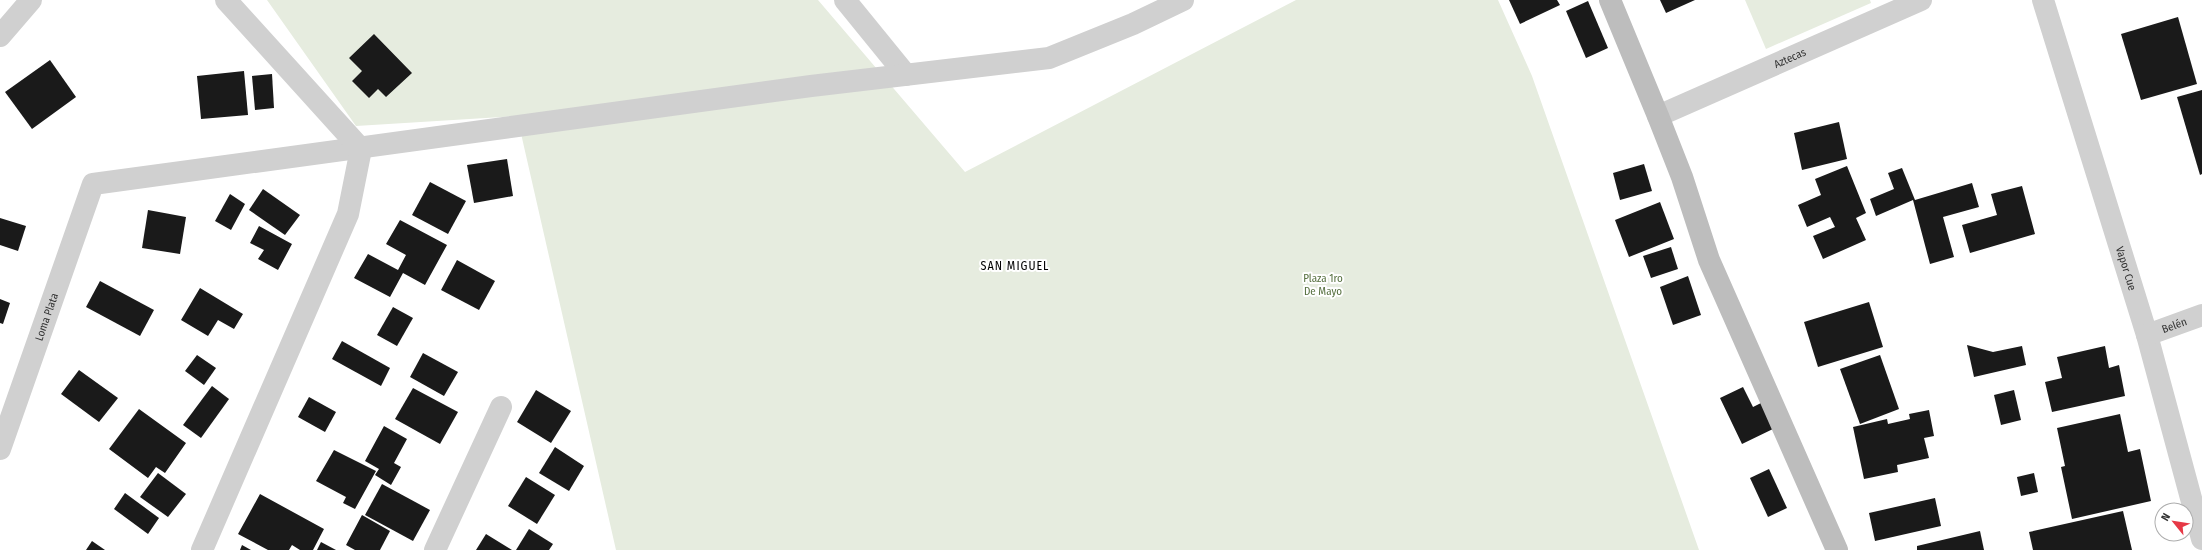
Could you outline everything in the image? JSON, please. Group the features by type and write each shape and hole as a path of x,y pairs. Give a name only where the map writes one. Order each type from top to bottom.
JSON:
{"main road":[{"path":"1610,0 1682,177 1709,260 1837,550"}],"street":[{"path":"0,36 31,0"},
{"path":"226,0 361,149"},
{"path":"845,0 906,75"},
{"path":"361,149 811,86 1049,58 1133,24 1183,0"},
{"name":"Aztecas","path":"1658,116 1922,0"},
{"name":"Vapor Cue","path":"2043,0 2147,334 2202,539"},
{"path":"202,550 348,214 361,149"},
{"name":"Loma Plata","path":"0,449 93,184 361,149"},
{"name":"Belén","path":"2147,334 2202,315"},
{"path":"435,550 501,407"}],"green space":[{"name":"Plaza 1ro De Mayo","path":"267,0 818,0 965,172 1296,0 1498,0 1532,76 1699,550 616,550 517,116 356,126"},
{"path":"1745,0 1870,0 1871,3 1766,49"}],"building":[{"path":"1509,0 1557,0 1560,5 1520,24"},
{"path":"1660,0 1695,0 1666,13"},
{"path":"1588,1 1608,48 1586,58 1566,11"},
{"path":"2178,17 2197,84 2141,100 2121,34"},
{"path":"374,34 412,73 386,97 378,89 369,98 352,81 362,71 349,58"},
{"path":"50,60 76,97 32,129 5,92"},
{"path":"244,71 248,115 201,119 197,76"},
{"path":"272,74 274,108 255,110 252,76"},
{"path":"2202,90 2202,174 2200,175 2177,97"},
{"path":"1839,122 1847,159 1802,170 1794,133"},
{"path":"507,159 513,196 474,203 467,165"},
{"path":"1644,164 1652,191 1620,200 1613,173"},
{"path":"1847,166 1866,213 1856,218 1866,240 1823,259 1813,236 1835,227 1830,217 1807,227 1798,205 1821,195 1815,179"},
{"path":"1902,168 1915,200 1972,183 1979,207 1943,217 1954,257 1930,264 1913,200 1876,216 1870,199 1894,189 1888,173"},
{"path":"430,182 466,201 448,234 412,215"},
{"path":"2022,186 2035,234 1970,253 1962,225 1997,215 1991,194"},
{"path":"263,189 300,215 285,235 249,210"},
{"path":"230,194 245,204 231,230 215,221"},
{"path":"1660,202 1674,239 1629,257 1615,220"},
{"path":"148,210 186,217 180,254 142,248"},
{"path":"0,218 26,226 18,251 0,245"},
{"path":"400,220 447,245 425,285 403,273 390,297 354,278 368,254 398,270 406,255 386,244"},
{"path":"259,226 292,244 278,270 258,259 264,250 250,243"},
{"path":"1671,247 1678,269 1651,278 1643,256"},
{"path":"457,260 495,281 479,310 441,290"},
{"path":"1688,276 1701,315 1673,325 1660,287"},
{"path":"100,281 154,310 140,336 86,307"},
{"path":"200,288 243,314 234,329 218,320 208,336 181,320"},
{"path":"0,299 10,303 3,324 0,323"},
{"path":"1869,302 1883,347 1818,367 1804,322"},
{"path":"393,307 413,318 397,346 377,335"},
{"path":"342,341 390,368 381,386 332,359"},
{"path":"1967,345 1993,352 2022,346 2026,365 1974,377"},
{"path":"2105,346 2109,368 2119,365 2125,396 2052,412 2045,382 2062,378 2057,357"},
{"path":"423,353 458,372 444,396 410,377"},
{"path":"197,355 216,368 204,385 185,371"},
{"path":"1880,355 1899,409 1860,424 1840,369"},
{"path":"79,370 118,398 99,422 61,394"},
{"path":"212,386 229,399 201,438 183,425"},
{"path":"1743,387 1753,407 1763,402 1775,428 1742,444 1720,398"},
{"path":"413,388 458,412 440,444 395,419"},
{"path":"536,390 571,411 551,443 517,422"},
{"path":"2014,390 2021,420 2001,425 1994,395"},
{"path":"309,397 336,412 325,432 298,417"},
{"path":"139,409 186,443 165,473 156,467 148,478 109,449"},
{"path":"1929,410 1934,436 1924,438 1929,458 1897,465 1898,472 1864,479 1853,427 1887,419 1888,424 1910,419 1909,414"},
{"path":"2120,414 2128,452 2140,449 2151,501 2072,519 2061,467 2065,466 2057,428"},
{"path":"384,426 407,439 394,463 401,467 391,485 375,475 379,469 365,461"},
{"path":"555,447 584,466 569,491 539,473"},
{"path":"334,450 376,471 355,509 343,503 346,497 316,481"},
{"path":"1769,469 1787,508 1768,517 1750,478"},
{"path":"158,473 186,494 168,517 140,497"},
{"path":"2034,473 2038,492 2021,496 2017,477"},
{"path":"526,477 555,495 537,524 508,506"},
{"path":"382,484 430,510 413,541 365,515"},
{"path":"125,493 159,518 148,534 114,509"},
{"path":"260,494 324,529 313,550 300,550 292,545 289,550 268,550 238,534"},
{"path":"1935,498 1941,526 1875,541 1869,513"},
{"path":"2123,511 2132,550 2033,550 2029,532"},
{"path":"362,515 390,531 380,550 355,550 346,545"},
{"path":"529,529 553,544 549,550 516,550"},
{"path":"1980,531 1984,550 1917,550 1917,546"},
{"path":"486,534 512,550 476,550"},
{"path":"92,541 105,550 86,550"},
{"path":"321,542 336,550 317,550"},
{"path":"242,545 251,550 240,550"}],"district":[{"name":"SAN MIGUEL","path":"1015,266"}]}
